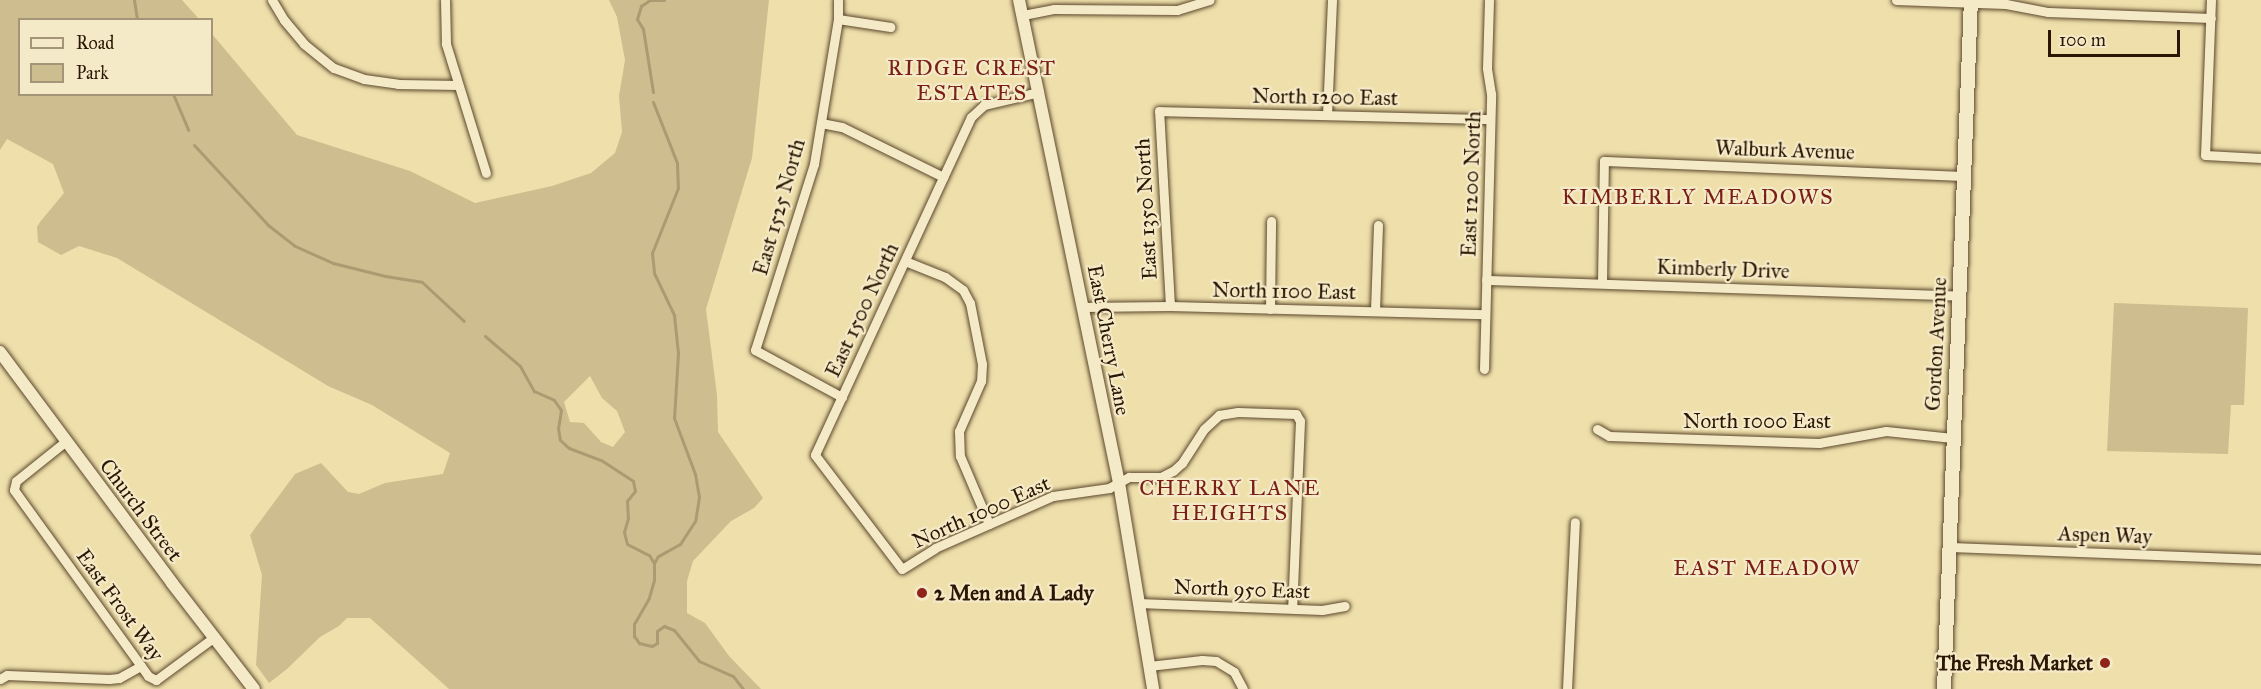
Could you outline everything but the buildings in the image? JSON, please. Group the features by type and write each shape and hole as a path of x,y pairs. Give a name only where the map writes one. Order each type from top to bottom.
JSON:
{"main road":[{"name":"Gordon Avenue","path":"1944,689 1971,2"}],"street":[{"path":"272,0 284,20 304,44 334,68 364,79 387,83 458,85"},
{"path":"445,0 446,44 486,173"},
{"name":"East 1525 North","path":"838,0 838,19 814,164 755,350 842,397"},
{"name":"East Cherry Lane","path":"1019,0 1119,483 1153,689"},
{"path":"1023,15 1054,9 1114,5 1178,10 1210,0"},
{"path":"1327,115 1332,0"},
{"name":"East 1200 North","path":"1484,369 1491,94 1487,68 1489,0"},
{"path":"1896,0 2012,5 2048,12 2211,18"},
{"path":"2211,0 2205,155 2261,158"},
{"path":"838,19 890,27"},
{"name":"East 1500 North","path":"902,569 815,455 971,117 984,105 1039,92"},
{"name":"North 1200 East","path":"1159,111 1490,119"},
{"name":"East 1350 North","path":"1159,111 1170,306"},
{"path":"821,123 842,127 943,177"},
{"name":"Walburk Avenue","path":"1602,283 1605,161 1964,176"},
{"path":"1270,309 1271,221"},
{"path":"1375,310 1378,225"},
{"path":"905,261 945,277 963,290 970,303 982,364 981,381 959,431 960,456 989,525"},
{"name":"Kimberly Drive","path":"1486,280 1959,296"},
{"name":"North 1100 East","path":"1083,307 1170,306 1485,314"},
{"name":"Church Street","path":"0,352 213,638 254,689"},
{"name":"North 1000 East","path":"902,569 935,548 1053,496 1109,488 1129,477 1161,477 1182,463 1204,429 1219,415 1238,412 1296,414 1300,421 1292,608"},
{"name":"North 1000 East","path":"1598,429 1609,436 1819,443 1886,431 1953,438"},
{"name":"East Frost Way","path":"66,441 16,481 14,490 148,676 156,680 213,638"},
{"path":"1567,689 1575,522"},
{"name":"Aspen Way","path":"1948,547 2261,559"},
{"name":"North 950 East","path":"1138,603 1322,610 1345,606"},
{"path":"1149,666 1202,660 1216,661 1234,672 1243,689"},
{"path":"0,679 7,675 109,679 119,678 141,666"}],"green space":[{"path":"0,0 182,0 198,18 18,18 18,96 213,96 213,35 297,135 410,171 475,203 552,186 591,173 615,153 622,132 619,96 625,60 617,17 609,0 769,0 752,158 706,309 717,395 718,432 763,498 754,508 731,521 693,561 687,581 687,613 705,623 729,656 761,689 449,689 370,618 347,618 339,626 320,637 269,683 256,665 262,575 250,535 295,474 321,463 348,492 359,494 385,483 443,474 450,453 372,405 328,386 117,258 79,246 61,255 38,242 37,227 64,193 53,164 7,139 0,150","holes":["590,376 602,398 617,411 625,432 613,447 601,442 584,423 570,422 564,402"]},
{"path":"2114,303 2248,308 2244,405 2231,405 2228,454 2107,451"}],"waterway":[{"path":"134,0 137,18"},
{"path":"653,92 643,29 637,19 641,6 650,0 664,0"},
{"path":"174,96 188,130"},
{"path":"653,102 677,163 678,188 652,253 654,273 674,315 678,353 674,418 695,474 699,497 695,521 680,544 658,556 654,563"},
{"path":"194,145 268,225 295,246 333,263 385,276 422,282 464,321"},
{"path":"485,336 520,366 534,391 554,400 561,410 558,428 560,440 569,448 601,460 633,481 635,491 627,501 628,518 624,532 627,544 649,555 654,563"},
{"path":"654,563 654,580 649,598 634,624 634,636 639,643 652,646 657,643 657,631 664,626 674,630 699,661 733,676 743,689"}],"place":[{"name":"2 Men and A Lady","path":"922,593"},
{"name":"The Fresh Market","path":"2105,663"}],"district":[{"name":"RIDGE CREST ESTATES","path":"972,80"},
{"name":"KIMBERLY MEADOWS","path":"1698,197"},
{"name":"CHERRY LANE HEIGHTS","path":"1230,500"},
{"name":"EAST MEADOW","path":"1767,568"}]}
